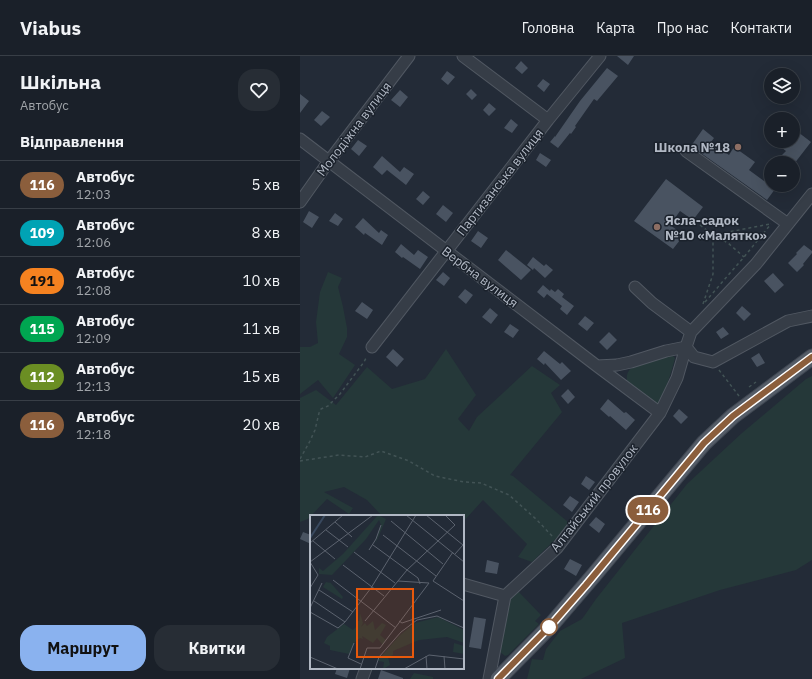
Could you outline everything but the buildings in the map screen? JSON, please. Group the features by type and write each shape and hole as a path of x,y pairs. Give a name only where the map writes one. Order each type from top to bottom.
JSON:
{"main road":[{"path":"498,679 556,618 599,569 704,443 733,416 812,357"}],"street":[{"name":"Молодіжна вулиця","path":"300,202 328,161 409,56"},
{"path":"463,56 548,120"},
{"name":"Партизанська вулиця","path":"372,347 548,120 600,56"},
{"name":"Вербна вулиця","path":"300,140 660,413"},
{"path":"686,151 788,224"},
{"path":"635,287 652,303 691,332 756,264 812,194"},
{"path":"597,366 617,365 686,347 694,357 713,362 788,321 812,316"},
{"name":"Алтайський провулок","path":"505,596 560,544 660,413 677,378 691,332"},
{"path":"464,584 505,596 489,679"},
{"path":"362,679 366,669"}],"path":[{"path":"772,224 703,303 713,274 713,235 772,224"},
{"path":"700,225 713,235 728,243 744,257"},
{"path":"300,460 315,430 319,413 340,394 364,362 372,347"},
{"path":"713,362 740,396"},
{"path":"300,460 339,455 365,457 381,451 409,461 435,476 464,482 481,483 509,495 536,519 560,544"}],"shaded area":[{"path":"328,272 342,278 338,287 347,328 347,337 339,354 355,365 333,398 318,380 300,394 300,347 310,347 318,343 316,322 320,292"},
{"path":"446,349 476,395 458,419 469,431 477,417 532,366 560,385 551,393 562,412 510,475 568,522 563,532 532,562 518,557 527,544 483,500 464,521 464,515 381,515 367,500 344,487 324,492 353,508 349,514 327,499 312,515 310,515 308,519 300,522 300,398 316,390 336,405 367,367 392,389 425,379"},
{"path":"671,354 675,358 674,363 665,389 657,405 628,385 627,375 632,367"},
{"path":"812,376 812,560 796,570 720,590 622,623 625,658 581,679 527,679 532,659 543,660 546,649 560,631 582,619 596,599 687,484 742,433 806,379"},
{"path":"516,589 541,615 535,621 539,624 508,655 505,656 500,652 509,596"},
{"path":"414,673 433,677 433,679 410,679"}],"bus line":[{"name":"116","path":"498,679 552,624 704,443 733,416 763,392 812,357"}],"place":[{"name":"Школа №18","path":"738,147"},
{"name":"Ясла-садок №10 «Малятко»","path":"657,227"}]}
